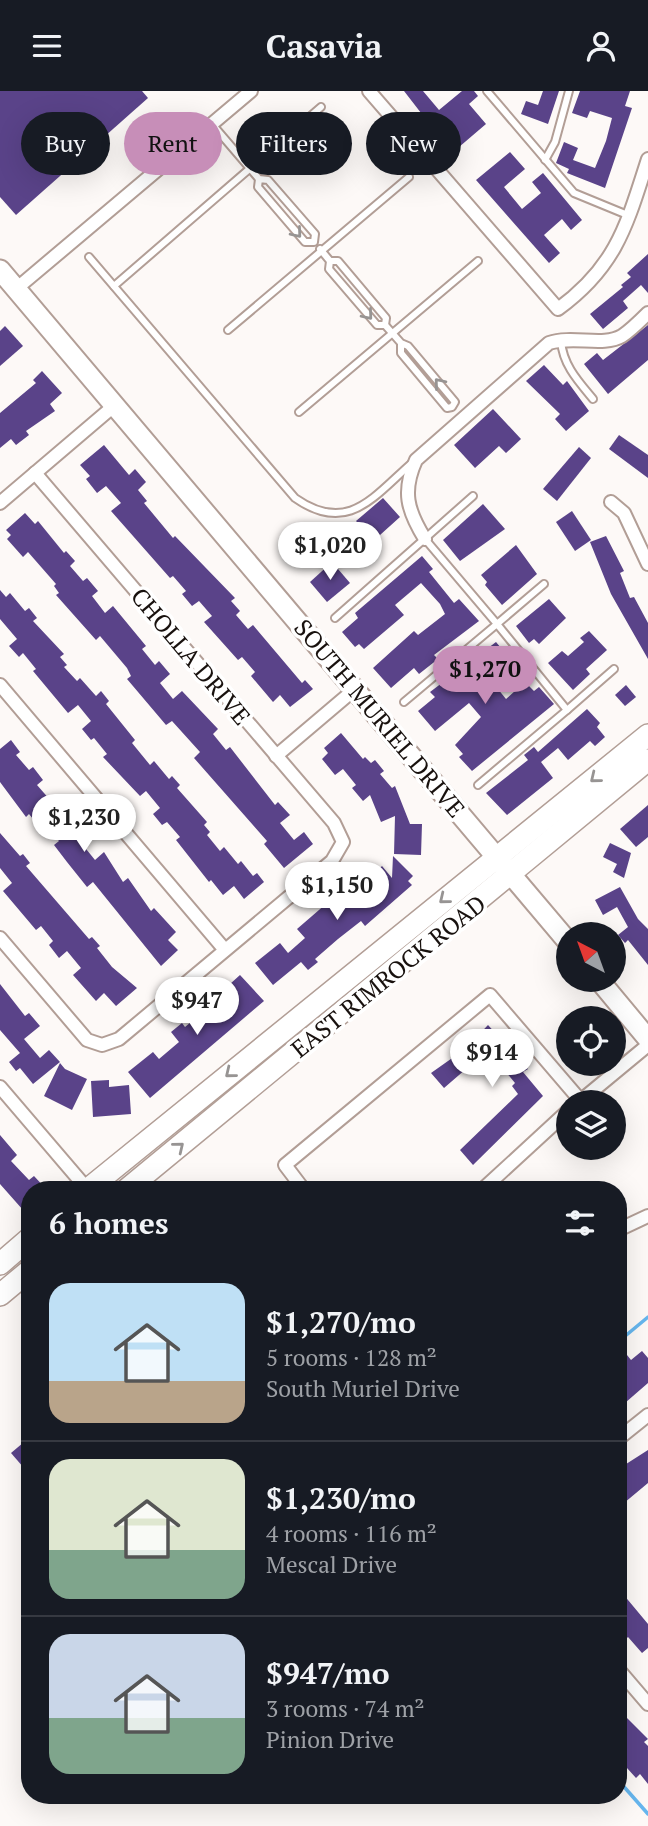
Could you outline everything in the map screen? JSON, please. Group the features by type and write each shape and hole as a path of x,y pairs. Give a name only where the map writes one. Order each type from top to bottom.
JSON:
{"main road":[{"name":"SOUTH MURIEL DRIVE","path":"7,282 115,405 556,927"},
{"name":"EAST RIMROCK ROAD","path":"99,1181 648,735"},
{"name":"EAST RIMROCK ROAD","path":"137,1181 648,760"},
{"path":"609,992 648,1039"},
{"path":"0,1264 21,1246"},
{"path":"0,1294 21,1277"}],"street":[{"path":"222,116 251,91"},
{"path":"369,91 558,309 586,289 624,233 648,159"},
{"path":"7,282 146,175"},
{"path":"425,540 410,509 405,483 416,460 549,343 561,339 608,341 622,336 648,313"},
{"path":"0,503 115,405"},
{"name":"CHOLLA DRIVE","path":"35,473 334,823 343,842 332,861 225,950"},
{"path":"611,502 625,513 648,564"},
{"path":"0,685 225,950 119,1039 102,1045 87,1040 0,938"},
{"path":"276,756 355,689"},
{"path":"297,1181 285,1165 490,995 570,1090"},
{"path":"593,1090 648,1045"},
{"path":"0,1087 80,1181"},
{"path":"492,1181 556,1122"},
{"path":"627,1226 648,1216"},
{"path":"627,1432 648,1415"},
{"path":"627,1680 648,1704"}],"lane":[{"path":"487,91 574,193 629,216"},
{"path":"545,160 555,142 569,91"},
{"path":"315,112 321,107"},
{"path":"222,136 236,153"},
{"path":"114,286 241,175"},
{"path":"255,175 258,179 258,187 305,243 314,242"},
{"path":"228,330 409,177"},
{"path":"258,179 268,180 315,235 314,242 321,251 330,261 338,261 386,318 385,325"},
{"path":"89,257 295,498 310,509 344,514 360,509 416,460"},
{"path":"330,261 329,269 377,325 385,325 401,343 401,353 447,408 452,407 462,419"},
{"path":"299,412 478,261"},
{"path":"561,339 562,350 574,377 593,399"},
{"path":"335,618 473,496"},
{"path":"425,540 567,710"},
{"path":"404,702 544,584"},
{"path":"478,785 614,669"}],"building":[{"path":"0,91 142,91 148,98 132,112 124,112 124,119 110,132 110,112 21,112 21,175 61,175 16,215 0,197"},
{"path":"404,91 423,91 439,110 462,91 474,91 478,96 469,104 486,124 461,145 461,112 420,112"},
{"path":"543,91 559,91 548,124 521,114 526,101 538,105"},
{"path":"580,91 630,91 625,106 632,108 605,188 567,173 569,169 556,163 564,142 578,148 573,160 595,168 606,141 612,118 590,111 587,118 572,113"},
{"path":"510,152 525,169 504,187 522,209 541,193 532,182 543,173 582,220 571,230 562,219 544,235 560,253 549,263 476,180"},
{"path":"648,254 648,293 641,285 623,301 628,308 603,329 590,314 623,287 621,285 631,277 627,273"},
{"path":"648,325 648,360 608,394 584,364 597,353 603,360"},
{"path":"5,326 23,346 0,366 0,331"},
{"path":"544,365 563,385 567,381 589,411 566,431 555,419 560,414 526,381"},
{"path":"42,371 62,393 50,404 55,411 26,431 29,435 16,445 11,439 0,448 0,413 36,383 33,380"},
{"path":"493,409 521,439 506,453 499,446 475,468 454,445"},
{"path":"619,435 648,455 648,478 609,449"},
{"path":"104,445 129,475 135,469 146,482 138,490 147,501 144,503 173,538 175,536 235,598 231,601 240,611 236,615 248,629 253,625 302,683 305,680 313,689 290,707 280,695 273,702 251,676 255,672 242,657 238,660 204,622 212,616 199,601 192,606 182,594 186,591 173,576 170,578 111,511 121,503 106,486 97,493 86,479 90,476 80,465"},
{"path":"579,447 591,458 557,501 543,489"},
{"path":"383,498 400,517 380,535 376,530 370,536 356,521"},
{"path":"483,504 505,529 460,561 443,540"},
{"path":"572,511 591,540 575,551 556,522"},
{"path":"25,513 35,524 38,521 64,553 66,551 75,561 70,566 83,581 87,578 98,591 92,596 105,613 113,606 146,646 142,649 155,665 159,661 170,674 160,683 173,699 182,691 218,729 213,734 226,750 230,747 275,805 278,802 290,815 280,823 294,840 304,832 313,844 284,868 264,844 267,841 194,758 200,752 172,721 166,725 127,679 131,676 127,668 100,636 96,640 56,595 59,593 54,586 56,584 28,552 23,557 7,539 11,535 6,530"},
{"path":"606,536 624,571 620,573 630,598 634,597 648,623 648,659 611,594 590,542"},
{"path":"516,545 537,574 502,605 485,585 487,582 481,575"},
{"path":"422,556 433,569 429,572 454,603 459,599 479,621 434,655 438,659 419,674 414,668 391,688 373,668 414,631 418,635 445,614 440,604 421,583 395,605 404,615 364,649 359,644 355,647 342,632 358,618 355,613"},
{"path":"332,562 350,583 327,602 310,582"},
{"path":"0,590 6,597 10,593 25,611 29,608 37,618 33,621 64,654 60,657 67,665 64,667 77,681 80,678 96,696 101,691 109,701 106,704 135,740 132,743 150,765 154,761 169,779 172,776 180,785 177,788 207,822 204,825 210,832 207,835 220,851 224,847 238,864 241,861 253,876 257,873 264,882 244,899 234,886 223,895 211,880 209,882 176,840 180,837 167,822 162,825 153,814 160,808 146,791 140,796 103,757 107,754 94,738 91,740 82,729 91,721 78,705 68,713 33,671 36,669 23,653 19,657 9,646 17,639 0,619"},
{"path":"549,599 566,618 539,644 534,639 529,643 516,626"},
{"path":"589,631 607,650 586,669 590,674 573,690 548,663 562,651 568,656 584,642 580,638"},
{"path":"496,642 515,665 493,683 506,699 525,682 534,691 539,687 554,704 472,771 459,757 463,754 455,745 481,717 469,703 435,731 418,711 435,697 430,692"},
{"path":"626,685 636,697 625,706 615,695"},
{"path":"587,709 600,723 597,727 605,737 595,746 590,741 568,760 558,748 541,762 553,778 507,815 486,793 528,760 524,755 534,747 538,752"},
{"path":"341,733 363,759 365,757 371,763 375,760 384,771 380,774 392,788 395,786 410,824 422,824 421,855 394,854 395,816 381,822 370,795 363,801 352,788 356,785 343,769 335,775 322,759 328,753 324,748"},
{"path":"11,740 20,752 16,755 29,770 33,767 43,780 37,785 51,801 58,795 90,836 82,844 95,860 104,852 123,882 128,878 151,911 154,908 176,932 168,940 178,950 161,966 93,882 87,887 54,845 59,841 45,825 41,829 29,814 26,817 0,782 0,749"},
{"path":"648,805 648,837 636,847 620,829"},
{"path":"0,833 20,856 23,854 30,863 26,866 89,939 92,937 100,946 97,948 112,967 137,988 116,1006 104,993 96,1001 73,975 81,968 67,951 59,958 49,945 53,941 41,926 36,930 3,891 12,883 0,868"},
{"path":"610,843 631,853 624,878 613,872 617,864 603,857"},
{"path":"393,856 413,876 408,881 412,885 365,926 361,921 338,939 315,959 318,962 308,970 301,962 273,985 255,963 280,943 288,953 305,938 297,929 334,897 337,900 351,888 357,895 373,881 370,878 382,866 392,878"},
{"path":"620,887 638,919 648,929 648,965 628,940 626,942 628,927 617,907 603,915 595,900"},
{"path":"240,975 264,1001 150,1098 128,1072 153,1052 159,1059 179,1042 171,1032 182,1023 185,1027 202,1013 199,1009 211,998 218,1006 235,991 230,984"},
{"path":"0,984 25,1016 29,1013 40,1026 24,1039 40,1058 49,1050 60,1062 33,1084 20,1068 16,1071 9,1062 20,1053 0,1030"},
{"path":"488,1025 528,1069 523,1072 543,1096 473,1165 460,1150 518,1094 512,1086 515,1083 488,1050 444,1088 431,1073 465,1049"},
{"path":"60,1063 65,1069 87,1079 72,1110 44,1096"},
{"path":"109,1080 109,1087 129,1085 131,1114 93,1117 91,1081"},
{"path":"0,1135 17,1155 11,1161 29,1180 34,1176 39,1181 21,1181 21,1208 0,1184"},
{"path":"642,1351 648,1358 648,1383 627,1401 627,1355 631,1360"},
{"path":"21,1445 21,1465 11,1453"},
{"path":"648,1450 648,1483 627,1500 627,1463"},
{"path":"627,1599 648,1624 648,1648 642,1653 628,1637"},
{"path":"627,1718 648,1739 644,1742 648,1746 648,1784 640,1774 636,1778 627,1768"}],"waterway":[{"path":"627,1334 648,1317"},
{"path":"627,1790 648,1814"}]}
